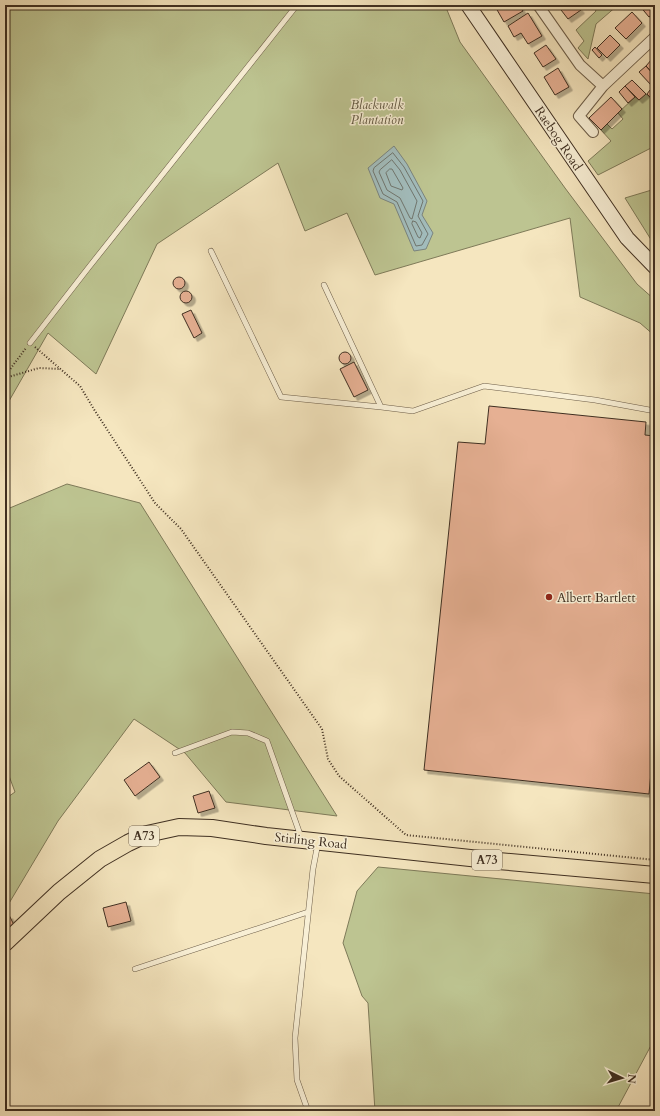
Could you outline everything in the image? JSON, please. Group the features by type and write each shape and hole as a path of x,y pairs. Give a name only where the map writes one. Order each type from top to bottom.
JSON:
{"main road":[{"name":"Raebog Road","path":"468,5 627,238 655,267"},
{"name":"Stirling Road","path":"5,943 59,892 100,859 147,834 179,827 212,828 266,836 498,861 655,875"}],"street":[{"path":"538,5 580,65 603,86"},
{"path":"593,132 579,116 603,86 655,37"}],"lane":[{"path":"30,343 297,5"},
{"path":"211,251 281,397 413,411 484,386 595,400 655,411"},
{"path":"324,285 381,408"},
{"path":"175,753 232,732 248,733 267,741 301,839"},
{"path":"308,1111 297,1080 295,1038 313,869 319,841"},
{"path":"135,969 308,912"}],"path":[{"path":"5,377 30,343 80,386 155,503 181,529 322,729 328,759 339,776 406,835 655,860"},
{"path":"5,377 39,368 62,369"}],"green space":[{"name":"Blackwalk Plantation","path":"5,5 445,5 460,42 565,188 637,284 655,300 655,336 640,323 580,297 570,218 375,275 347,213 305,231 278,163 157,244 96,374 48,333 5,408"},
{"path":"593,5 618,5 596,24 588,59 578,48 584,41 576,30 596,11"},
{"path":"646,94 654,101 655,100 655,146 598,175 588,161 611,141 601,130 607,124 612,129 623,119 618,113 635,97 639,100"},
{"path":"655,189 655,246 625,198"},
{"path":"67,484 140,503 337,816 226,802 185,753 134,719 58,821 5,910 5,799 15,792 5,765 5,510"},
{"path":"378,867 655,894 655,1038 616,1111 375,1111 368,1003 362,996 343,943 357,891"}],"water":[{"path":"394,146 407,164 427,201 422,215 433,233 426,249 414,251 394,204 380,198 368,168"}],"building":[{"path":"501,5 507,5 509,7 512,5 519,5 523,11 504,22 496,8"},
{"path":"577,5 581,10 568,19 558,6"},
{"path":"639,5 655,5 655,12 649,17"},
{"path":"632,12 642,23 626,39 615,28"},
{"path":"528,13 542,36 528,44 521,33 514,37 508,26"},
{"path":"610,35 620,45 607,58 597,48"},
{"path":"546,45 556,59 543,67 534,53"},
{"path":"595,47 602,55 599,58 592,50"},
{"path":"652,59 655,62 655,76 646,66"},
{"path":"646,66 655,76 655,84 652,86 639,72"},
{"path":"558,68 569,87 555,95 544,77"},
{"path":"632,80 646,94 639,100 625,86"},
{"path":"625,86 635,97 628,103 619,92"},
{"path":"650,90 655,95 654,101 647,94"},
{"path":"611,97 622,109 601,130 589,118"},
{"path":"179,277 183,279 185,283 183,287 179,289 175,287 173,283 175,279"},
{"path":"186,291 190,293 192,297 190,301 186,303 182,301 180,297 182,293"},
{"path":"191,310 202,333 194,338 182,314"},
{"path":"345,352 349,354 351,358 349,362 345,364 341,362 339,358 341,354"},
{"path":"354,362 368,390 354,397 340,369"},
{"name":"Albert Bartlett","path":"489,406 646,422 645,435 655,436 655,751 653,751 649,794 424,770 458,442 485,444"},
{"path":"149,762 160,777 135,796 124,780"},
{"path":"209,791 215,808 198,813 193,796"},
{"path":"126,902 131,921 108,927 103,908"},
{"path":"9,915 14,925 5,930 5,918"}],"place":[{"name":"Albert Bartlett","path":"549,597"}]}
